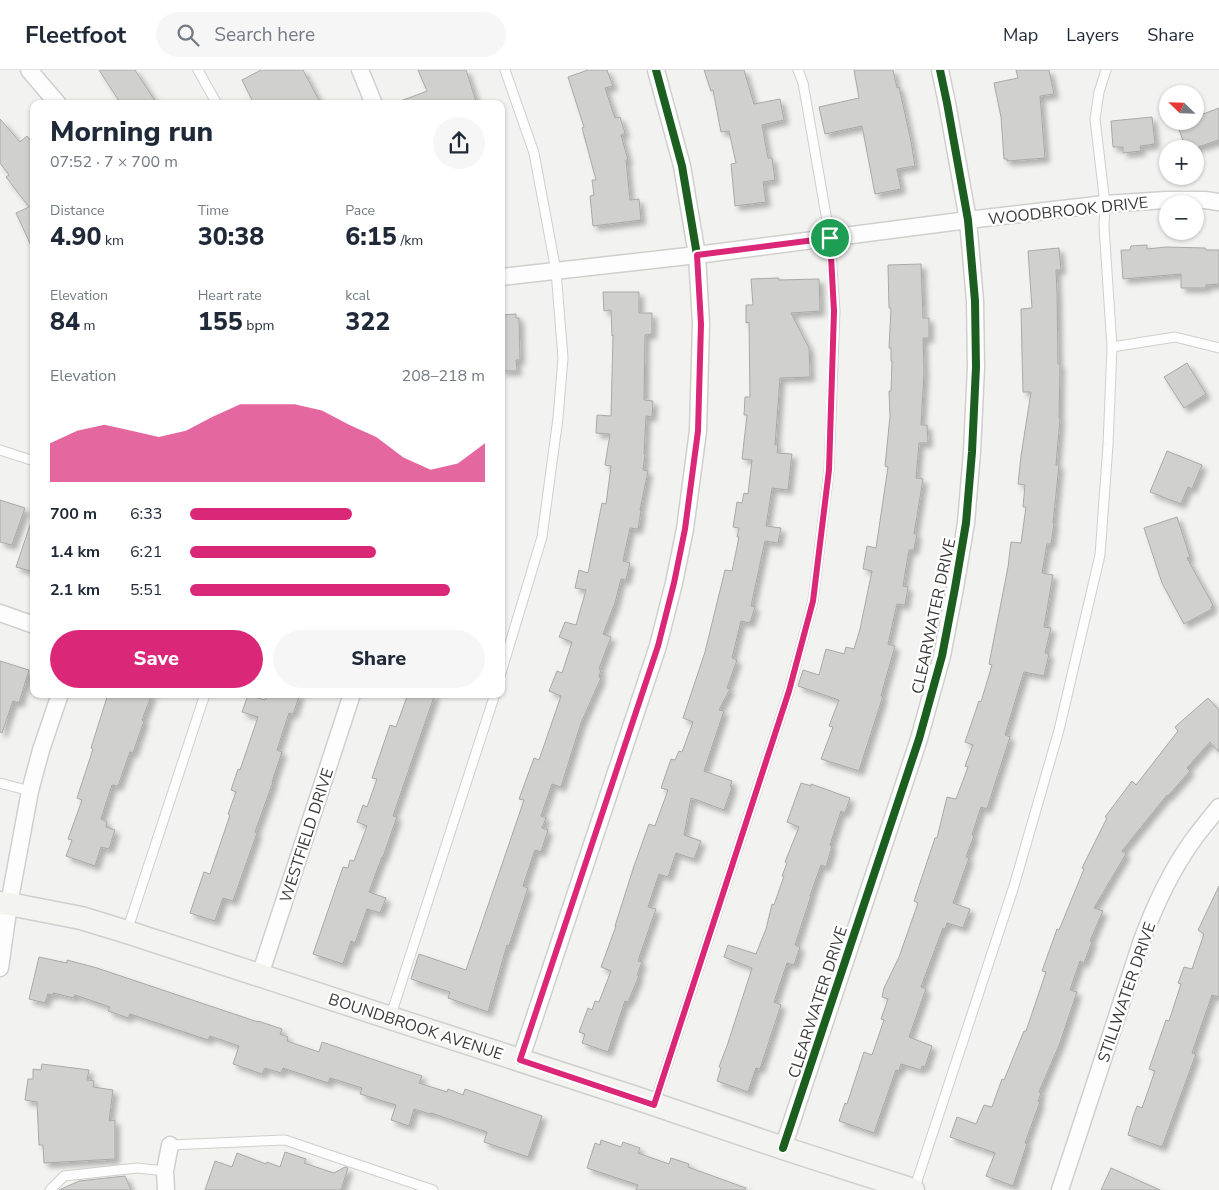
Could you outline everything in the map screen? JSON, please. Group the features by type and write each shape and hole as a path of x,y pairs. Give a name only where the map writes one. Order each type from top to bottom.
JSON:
{"street":[{"path":"29,70 55,100"},
{"path":"360,70 372,100"},
{"path":"520,1060 658,646 685,529 698,431 701,324 697,255 682,166 656,70"},
{"name":"CLEARWATER DRIVE","path":"783,1148 919,738 942,656 966,523 976,367 975,301 968,220 940,70"},
{"name":"WOODBROOK DRIVE","path":"505,276 697,255 1105,204 1166,200 1219,202"},
{"path":"0,612 30,623"},
{"path":"0,968 5,904 30,791 41,750 59,698"},
{"name":"WESTFIELD DRIVE","path":"260,975 351,698"},
{"name":"STILLWATER DRIVE","path":"1060,1190 1141,943 1154,909 1170,877 1192,841 1219,807"},
{"name":"BOUNDBROOK AVENUE","path":"5,904 81,918 127,932 914,1190"},
{"path":"166,1190 165,1171 170,1145"}],"lane":[{"path":"198,70 215,100"},
{"path":"505,70 534,153 556,270 563,358 558,418 542,537 505,660"},
{"path":"654,1105 789,691 813,601 829,470 834,311 830,238 803,83 798,70"},
{"path":"914,1190 1014,886 1059,730 1100,556 1108,445 1112,347 1104,227 1105,204 1095,119 1099,92 1106,70"},
{"path":"1112,347 1175,337 1219,348"},
{"path":"0,450 30,460"},
{"path":"127,932 204,698"},
{"path":"390,1018 494,698"},
{"path":"0,782 30,791"},
{"path":"170,1145 285,1140 433,1190"},
{"path":"50,1190 64,1176 137,1168 165,1171"}],"building":[{"path":"99,70 135,70 154,100 118,100"},
{"path":"261,70 303,70 319,100 252,100 242,80"},
{"path":"418,70 466,70 476,100 403,100 427,91"},
{"path":"588,70 607,70 613,86 605,88 615,118 620,117 625,133 621,135 628,160 626,160 630,200 639,199 641,220 593,226 590,196 594,195 592,180 596,180 582,128 584,127 568,77"},
{"path":"704,70 744,70 754,104 780,99 784,120 762,125 768,158 772,158 775,180 763,182 766,202 735,206 731,164 736,163 729,131 721,132 713,90 711,91"},
{"path":"854,70 893,70 897,88 899,87 915,166 897,169 901,189 875,194 862,126 825,134 819,107 859,98"},
{"path":"1016,70 1049,70 1054,94 1040,96 1045,158 1007,161 1007,159 1004,159 1001,117 994,83 1018,78"},
{"path":"1219,108 1219,140 1204,145 1204,140 1183,140 1179,130 1204,130 1204,114"},
{"path":"1152,117 1155,144 1140,146 1141,151 1123,153 1123,147 1113,147 1111,121"},
{"path":"0,119 20,142 27,136 30,140 30,243 16,213 29,207 6,177 9,175 0,163"},
{"path":"1147,245 1147,249 1166,247 1219,250 1219,284 1206,285 1206,288 1181,288 1181,274 1123,279 1121,250 1130,250 1131,246"},
{"path":"1059,248 1061,270 1056,270 1060,418 1056,465 1059,465 1051,544 1047,544 1042,573 1053,575 1044,627 1051,628 1045,653 1049,654 1044,676 1024,672 1005,735 1010,737 987,809 981,807 972,835 974,836 966,857 969,858 953,903 970,909 963,928 947,923 945,929 943,928 921,987 926,989 909,1037 932,1046 925,1067 922,1066 921,1070 901,1064 899,1071 896,1070 874,1133 839,1121 845,1103 847,1104 864,1052 872,1055 884,1020 881,1019 888,999 882,997 884,988 899,957 918,903 914,901 935,838 937,838 947,797 956,799 968,767 965,766 973,745 965,742 979,701 981,702 992,665 989,664 1011,542 1021,543 1026,507 1023,507 1025,485 1018,484 1031,392 1023,392 1021,309 1032,308 1028,251"},
{"path":"921,264 923,318 929,318 929,338 923,338 924,372 921,425 927,425 928,443 919,443 916,478 923,479 914,534 917,534 914,550 909,550 903,586 908,587 905,605 897,604 888,644 895,646 881,696 883,696 859,771 821,759 833,727 829,726 839,700 798,686 803,670 819,675 826,649 844,654 846,647 854,649 860,629 872,571 863,569 867,546 876,548 888,467 885,466 890,416 889,391 891,391 892,361 891,348 889,348 891,308 889,308 888,265"},
{"path":"779,278 779,280 819,279 820,311 791,313 809,348 810,377 780,378 775,445 778,445 777,453 792,454 788,490 772,488 766,526 781,528 778,543 765,541 751,606 755,607 750,623 741,621 732,658 737,660 727,688 730,689 719,710 724,711 704,771 732,781 730,786 732,787 724,810 691,798 684,835 701,841 694,859 676,853 668,877 659,874 648,907 656,909 638,961 642,962 637,975 639,976 628,1002 625,1001 608,1052 582,1043 585,1034 579,1032 588,1008 592,1010 595,1001 599,1002 611,971 601,967 616,926 634,866 649,824 655,826 668,790 661,788 671,759 675,760 679,751 682,752 693,722 683,718 705,652 725,570 732,571 739,537 737,537 739,528 733,527 737,502 742,503 744,493 748,494 752,460 742,459 747,415 744,415 745,397 750,397 749,322 746,323 746,305 753,305 751,279"},
{"path":"603,292 639,292 639,313 652,313 652,334 645,335 644,400 653,401 652,417 646,416 643,470 648,471 638,529 630,528 623,561 630,563 626,580 621,579 615,603 603,634 611,637 599,669 601,670 599,677 601,678 581,723 561,787 552,784 541,816 546,818 542,828 548,830 541,852 535,850 523,886 528,888 509,946 507,945 488,1012 448,998 450,992 411,979 419,954 466,970 524,800 519,799 534,758 539,760 561,696 549,691 557,671 562,673 572,642 559,637 565,622 576,625 586,590 575,588 579,570 588,573 602,503 606,504 611,466 605,465 610,434 596,433 597,415 611,416 613,335 611,310 604,311"},
{"path":"516,314 516,318 519,318 520,360 516,360 517,371 505,371 505,315"},
{"path":"1187,363 1206,394 1184,408 1164,377"},
{"path":"1167,451 1202,465 1192,489 1188,487 1181,504 1150,492"},
{"path":"0,500 25,508 12,545 0,542"},
{"path":"1177,517 1190,557 1187,558 1213,605 1212,609 1184,624 1162,583 1144,528"},
{"path":"30,525 30,571 16,567"},
{"path":"0,661 29,670 19,703 13,701 2,733 0,732"},
{"path":"107,698 150,698 133,753 130,752 118,786 112,785 101,819 107,822 106,827 115,830 109,849 101,847 95,866 66,856 72,840 68,839 82,800 77,798 93,749 91,748"},
{"path":"247,698 265,700 266,698 299,698 293,714 289,713 277,750 282,752 255,832 257,833 233,901 223,898 215,921 190,913 204,872 210,874 236,792 231,790 238,769 240,770 258,717 242,712"},
{"path":"407,698 434,698 393,816 397,817 369,892 386,898 380,913 367,909 355,943 351,941 343,964 313,954 343,867 348,868 350,860 354,861 367,826 357,822 363,805 367,807 377,779 372,778 390,725 396,727"},
{"path":"1208,698 1219,710 1219,752 1210,742 1187,768 1190,771 1167,795 1122,851 1126,854 1094,908 1103,911 1090,941 1092,942 1084,963 1080,961 1070,990 1077,992 1060,1043 1039,1092 1041,1093 1038,1101 1040,1102 1025,1143 1027,1144 1013,1186 986,1176 995,1153 950,1137 957,1117 976,1124 984,1105 992,1107 1002,1079 1004,1080 1024,1031 1026,1031 1046,972 1042,971 1057,929 1059,930 1084,869 1082,868 1107,818 1105,817 1132,781 1136,785 1178,731 1175,727"},
{"path":"801,783 811,786 811,784 850,798 845,813 841,811 830,845 832,846 826,867 821,865 810,896 795,945 800,947 794,965 787,963 774,1002 781,1005 760,1069 756,1068 748,1092 717,1081 721,1068 719,1067 752,968 724,957 728,945 756,954 766,929 772,904 774,905 784,876 782,876 787,863 785,862 799,827 787,822"},
{"path":"1219,886 1219,997 1212,995 1192,1053 1196,1054 1162,1147 1128,1135 1137,1106 1142,1108 1155,1071 1149,1069 1166,1020 1169,1021 1181,984 1178,983 1184,967 1192,969 1204,934 1198,930"},
{"path":"39,957 67,963 67,960 97,968 282,1029 280,1034 288,1037 287,1041 319,1052 322,1042 422,1076 419,1083 447,1092 448,1089 463,1095 465,1089 542,1116 528,1157 484,1142 487,1132 431,1113 414,1109 409,1126 391,1120 396,1105 360,1094 362,1088 330,1078 328,1083 283,1068 281,1073 265,1068 262,1074 233,1064 239,1046 210,1036 208,1040 130,1014 128,1018 108,1011 110,1007 75,995 74,998 53,993 53,995 48,994 45,1003 29,999"},
{"path":"42,1064 89,1070 87,1080 94,1081 93,1087 113,1090 109,1121 115,1120 115,1159 44,1163 43,1145 39,1145 37,1102 25,1100 28,1079 33,1079 33,1069 41,1070"},
{"path":"601,1140 621,1147 623,1142 640,1148 638,1153 669,1164 671,1158 689,1164 688,1167 746,1188 745,1190 636,1190 638,1185 587,1168 595,1143 600,1145"},
{"path":"285,1152 306,1159 304,1163 334,1173 345,1167 348,1168 341,1190 205,1190 215,1161 232,1167 237,1153 280,1167"},
{"path":"1111,1168 1160,1190 1101,1190"},
{"path":"125,1176 131,1190 59,1190 79,1181"}],"cycle path":[{"path":"520,1061 658,646 685,529 698,431 701,324 697,255 682,166 656,70"},
{"path":"783,1148 919,739 942,656 966,523 976,367 975,301 968,220 940,70"}],"route":[{"path":"830,238 834,311 829,470 813,601 789,691 654,1105 520,1060 658,646 674,583 685,529 698,431 701,324 697,255 830,238"}]}
